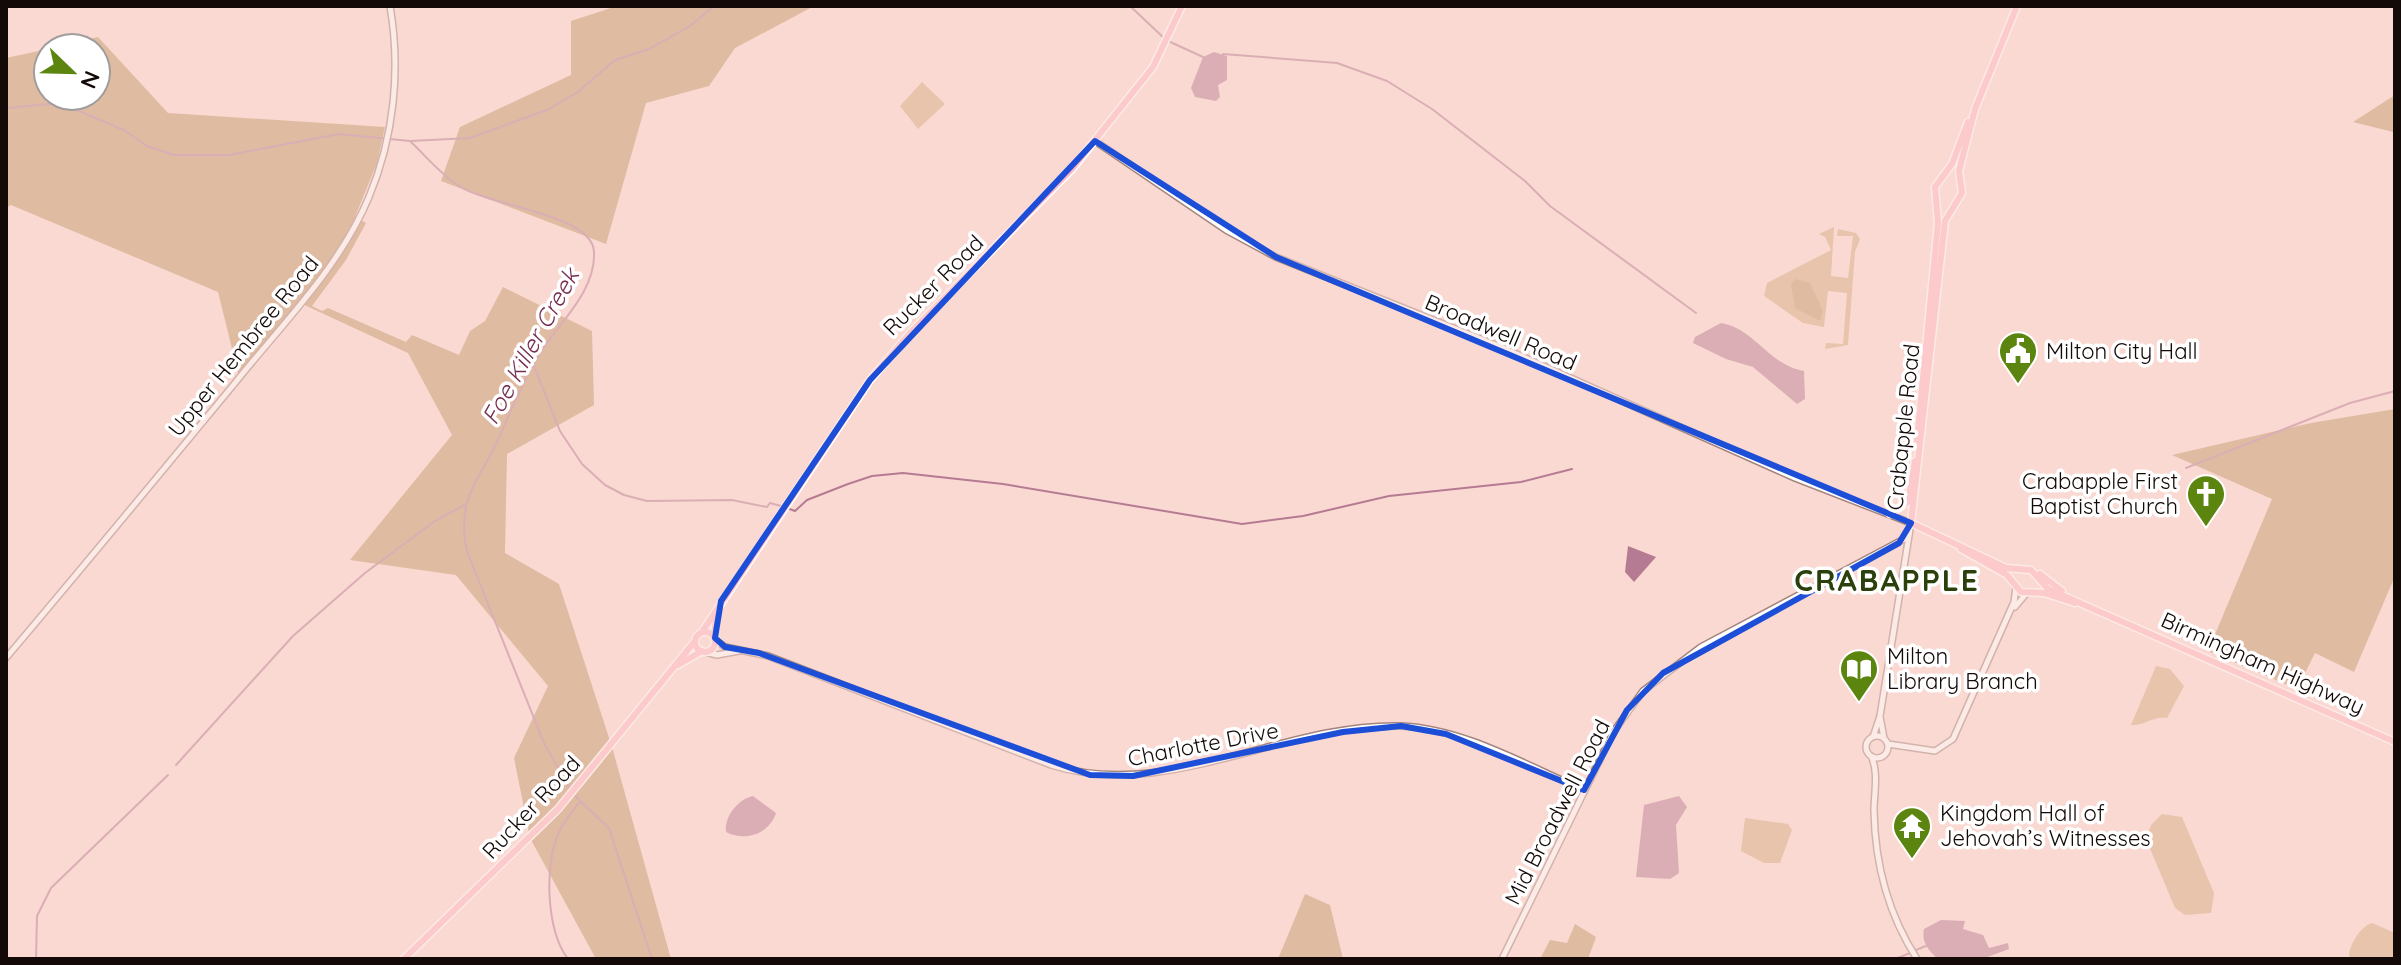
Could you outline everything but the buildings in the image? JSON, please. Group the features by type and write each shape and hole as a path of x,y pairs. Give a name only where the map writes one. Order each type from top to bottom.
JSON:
{"main road":[{"name":"Rucker Road","path":"702,632 836,427 887,359 1053,189 1095,141 1153,67 1182,6"},
{"path":"1975,109 1959,180 1962,193 1954,201 1946,202 1937,196 1936,183 1952,164 2017,6"},
{"path":"1942,177 1951,175 1959,180"},
{"name":"Crabapple Road","path":"1911,523 1938,223 1937,196"},
{"name":"Crabapple Road","path":"1911,523 1942,239 1946,216 1954,201"},
{"path":"1890,514 1908,502 1915,461"},
{"path":"1911,523 2006,568 2021,571 2016,586"},
{"path":"1951,542 2007,575 2016,586"},
{"name":"Birmingham Highway","path":"2021,571 2031,570 2045,587 2395,742"},
{"path":"2038,570 2047,582 2072,598"},
{"path":"2030,593 2039,579"},
{"name":"Birmingham Highway","path":"2016,586 2030,593 2116,617"},
{"name":"Rucker Road","path":"715,639 715,618 721,601"},
{"path":"707,631 715,639 713,647 704,652 695,641 702,632 707,631"},
{"name":"Rucker Road","path":"404,959 568,797 695,641"},
{"name":"Rucker Road","path":"672,669 704,652"}],"street":[{"name":"Upper Hembree Road","path":"6,658 329,267 361,215 391,124 395,72 390,6"},
{"name":"Broadwell Road","path":"1095,141 1226,230 1276,257 1501,347 1795,478 1911,523"},
{"path":"1911,523 1880,716 1873,737 1866,746 1876,775 1879,867 1894,915 1917,959"},
{"name":"Mid Broadwell Road","path":"1502,959 1584,790 1627,710 1663,673 1701,647 1909,535"},
{"path":"1899,543 1907,552"},
{"path":"1873,737 1904,749 1935,751 1953,739 2004,625 2016,586"},
{"path":"2004,625 2030,593"},
{"name":"Charlotte Drive","path":"715,639 740,651"},
{"name":"Charlotte Drive","path":"704,652 717,655 740,651 759,653 1051,765 1090,775 1133,776 1343,732 1401,726 1446,734 1584,790"},
{"path":"1876,775 1886,741 1880,716"},
{"path":"1871,756 1904,749"}],"highlighted area":[{"path":"1095,141 1276,257 1911,523 1899,543 1663,673 1627,710 1584,790 1446,734 1401,726 1343,732 1133,776 1090,775 759,653 725,647 715,638 721,601 870,380"}],"shaded area":[{"path":"617,6 814,6 735,48 709,86 646,103 606,244 441,181 460,127 571,75 571,21"},
{"path":"32,52 32,112 112,112 112,52 168,113 385,127 377,163 355,217 366,223 346,260 312,306 322,311 328,308 406,342 412,335 459,355 470,331 485,321 503,287 592,331 594,405 507,454 505,553 559,584 612,747 671,959 596,959 530,838 514,758 548,686 456,575 350,560 452,435 408,353 298,302 240,381 218,292 11,205 6,208 6,58"},
{"path":"1214,52 1227,56 1227,80 1218,85 1220,97 1216,101 1195,97 1191,88 1203,57"},
{"path":"922,82 945,104 918,129 900,106"},
{"path":"2395,95 2393,132 2353,122"},
{"path":"1834,227 1831,276 1848,278 1853,236 1837,236 1838,229 1856,233 1860,239 1855,252 1848,345 1825,349 1826,343 1843,344 1847,293 1828,291 1824,327 1803,323 1764,296 1767,283 1831,250 1825,237 1819,234"},
{"path":"1795,279 1810,283 1823,311 1820,321 1795,308 1791,285"},
{"path":"1721,323 1743,332 1781,362 1804,371 1805,399 1797,404 1753,367 1726,359 1693,343 1695,337"},
{"path":"2395,409 2395,576 2354,672 2315,653 2297,689 2208,651 2272,499 2172,455 2311,423"},
{"path":"1628,546 1656,557 1634,582 1625,572"},
{"path":"2156,666 2170,669 2184,686 2167,718 2131,725"},
{"path":"753,796 776,813 773,820 762,831 749,836 726,832 727,820 733,810"},
{"path":"1679,796 1687,807 1676,825 1679,873 1670,879 1636,877 1644,805"},
{"path":"2162,814 2182,817 2214,893 2211,913 2185,915 2175,908 2146,839 2151,825"},
{"path":"1745,818 1788,824 1792,830 1780,863 1764,863 1741,851"},
{"path":"1305,894 1330,905 1343,959 1278,959"},
{"path":"1941,920 1965,921 1963,929 1983,935 1989,948 2008,943 2009,949 1982,959 1938,959 1926,946 1923,934 1924,929"},
{"path":"2372,923 2395,933 2395,959 2354,959 2349,956 2356,936"},
{"path":"1575,924 1596,937 1588,959 1540,959 1550,940 1567,943"}],"waterway":[{"name":"Foe Killer Creek","path":"6,108 60,103 124,130 147,146 174,155 229,155 339,134 410,141 470,138 547,110 578,92 615,60 649,49 690,26 714,6"},
{"path":"1130,6 1166,40 1203,57"},
{"path":"1223,54 1337,63 1387,81 1432,109 1525,181 1550,206 1696,313"},
{"name":"Foe Killer Creek","path":"410,141 459,186 577,228 589,239 594,252 593,266 583,293 548,342 522,387 468,498 464,524 468,554 544,743 570,789"},
{"path":"533,364 560,431 582,464 605,485 624,495 647,501 732,500 767,507 770,503 781,506"},
{"path":"2186,468 2350,403 2395,391"},
{"path":"787,508 795,511 807,500 872,476 903,473 1003,484 1242,524 1303,516 1389,496 1521,482 1572,469"},
{"path":"176,765 293,636 365,573 435,521 466,504"},
{"path":"36,959 37,916 51,888 168,775"},
{"name":"Foe Killer Creek","path":"568,959 555,931 549,879 559,832 580,801 574,794"},
{"path":"580,801 609,828 652,959"},
{"path":"1916,950 1926,946"},
{"path":"1895,959 1910,953"}],"place":[{"name":"Milton City Hall","path":"2018,385"},
{"name":"Crabapple First Baptist Church","path":"2206,528"},
{"name":"Milton Library Branch","path":"1859,703"},
{"name":"Kingdom Hall of Jehovah’s Witnesses","path":"1912,860"}],"district":[{"name":"CRABAPPLE","path":"1887,580"}]}
